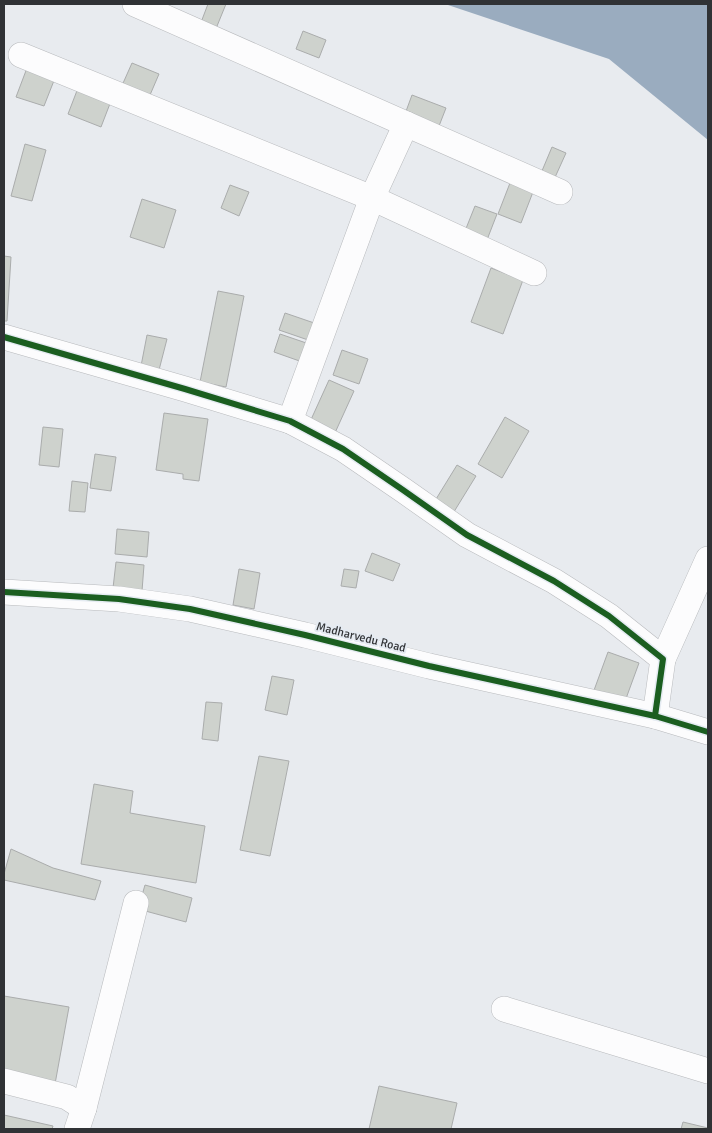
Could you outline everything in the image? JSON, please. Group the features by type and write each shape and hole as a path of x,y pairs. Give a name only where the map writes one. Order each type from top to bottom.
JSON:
{"street":[{"path":"135,4 560,192"},
{"path":"21,55 372,198 534,273"},
{"path":"290,421 372,198 406,124"},
{"path":"4,337 290,421 342,449 467,536 554,581 609,616 663,659"},
{"path":"655,716 663,659 705,576"},
{"name":"Madharvedu Road","path":"4,592 119,599 190,610 655,716 708,732"},
{"path":"81,1119 136,904"},
{"path":"504,1010 708,1071"},
{"path":"4,1080 67,1097 81,1119"}],"water":[{"path":"445,4 708,4 708,140 609,59"}],"building":[{"path":"208,4 226,4 215,31 200,25"},
{"path":"303,31 326,40 319,58 296,49"},
{"path":"132,63 159,74 147,102 120,90"},
{"path":"27,68 55,78 44,106 16,97"},
{"path":"78,88 111,101 101,127 68,114"},
{"path":"412,95 446,108 439,126 405,114"},
{"path":"25,144 46,150 32,201 11,196"},
{"path":"552,147 566,153 552,184 539,178"},
{"path":"510,183 533,192 521,223 498,214"},
{"path":"230,185 249,192 239,216 221,208"},
{"path":"142,199 176,210 164,248 130,237"},
{"path":"475,206 497,214 485,245 463,236"},
{"path":"4,256 11,257 7,321 4,321"},
{"path":"491,268 523,280 503,334 471,322"},
{"path":"218,291 244,296 226,387 200,382"},
{"path":"285,313 320,325 314,342 279,330"},
{"path":"280,334 315,346 308,364 274,352"},
{"path":"147,335 167,339 159,370 141,366"},
{"path":"342,350 368,359 359,384 333,375"},
{"path":"329,380 354,391 334,435 309,424"},
{"path":"164,413 208,419 199,481 183,479 183,474 156,470"},
{"path":"505,417 529,431 502,478 478,464"},
{"path":"43,427 63,429 59,467 39,465"},
{"path":"95,454 116,457 111,491 90,488"},
{"path":"457,465 476,476 452,515 433,504"},
{"path":"72,481 88,483 85,512 69,511"},
{"path":"117,529 149,532 147,557 115,554"},
{"path":"372,553 400,564 393,581 365,571"},
{"path":"116,562 144,565 142,591 113,588"},
{"path":"239,569 260,573 254,609 233,605"},
{"path":"344,569 359,571 356,588 341,586"},
{"path":"608,652 639,663 624,704 593,693"},
{"path":"272,676 294,680 287,715 265,710"},
{"path":"206,702 222,703 218,741 202,739"},
{"path":"259,756 289,761 270,856 240,850"},
{"path":"94,784 133,791 130,813 205,826 196,883 81,864"},
{"path":"11,849 53,868 101,881 95,900 4,880"},
{"path":"145,885 192,898 186,922 138,909"},
{"path":"4,996 69,1007 55,1084 4,1075"},
{"path":"379,1086 457,1103 451,1129 369,1129"},
{"path":"4,1115 53,1126 52,1129 4,1129"},
{"path":"683,1122 708,1128 708,1129 681,1129"}],"cycle path":[{"path":"4,337 290,421 343,449 467,535 554,581 609,616 663,659 655,716"},
{"path":"4,592 119,599 190,609 429,666 655,716 708,732"}]}
